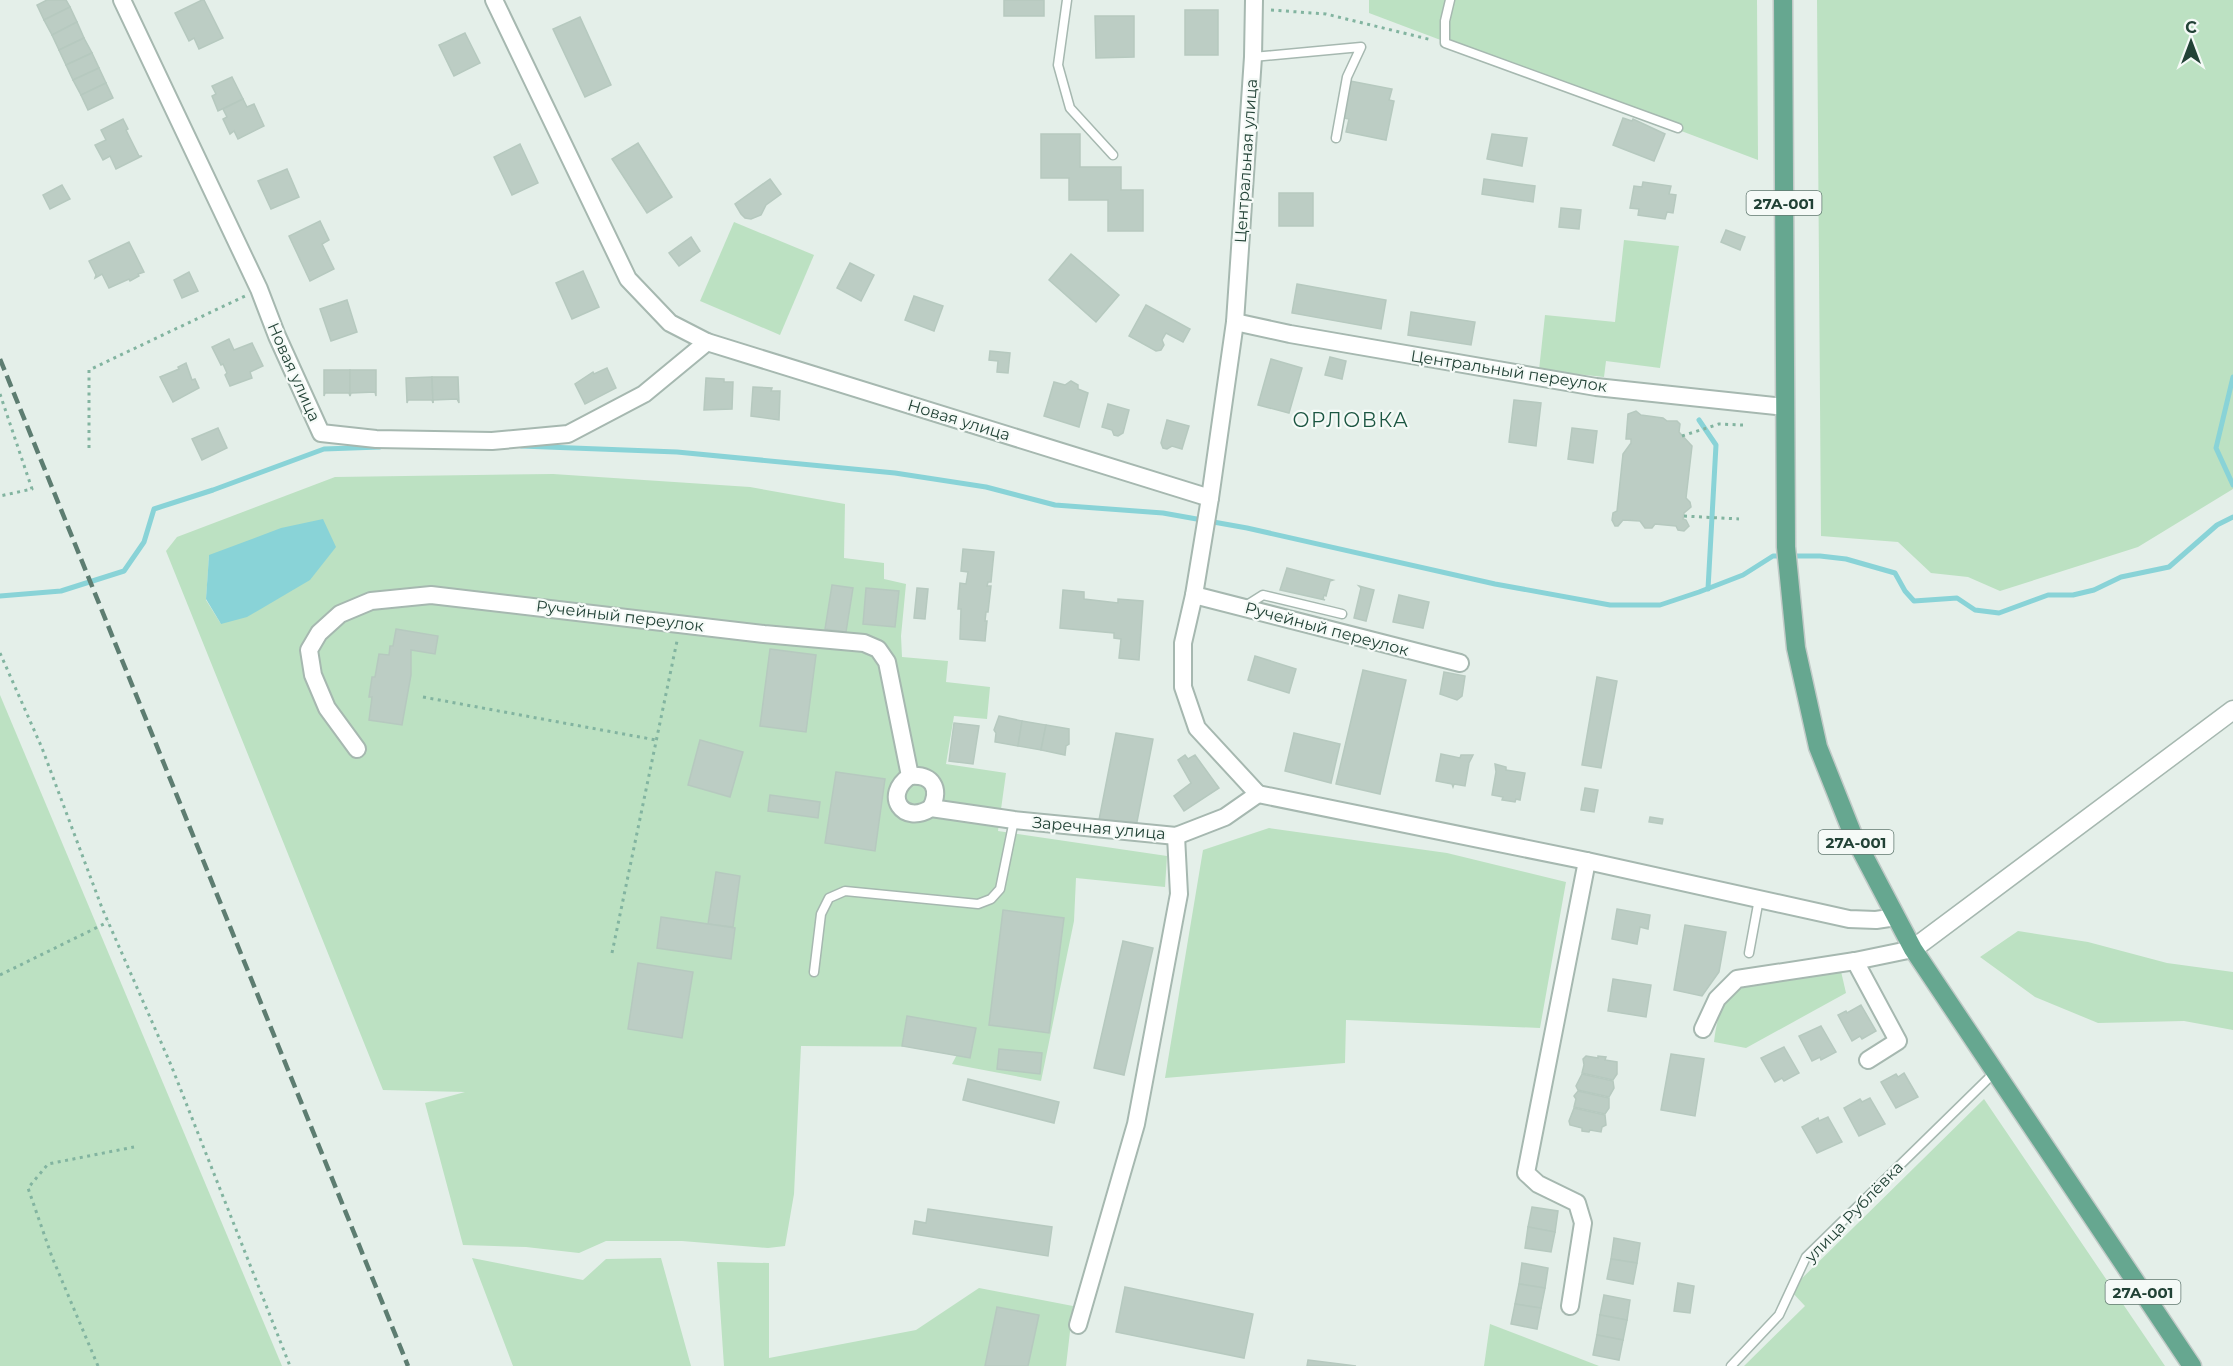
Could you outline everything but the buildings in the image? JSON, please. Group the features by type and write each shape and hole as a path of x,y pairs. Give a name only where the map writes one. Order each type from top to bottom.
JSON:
{"main road":[{"name":"27А-001","path":"1783,0 1786,547 1796,648 1818,747 1853,835 1913,949 2192,1366"}],"street":[{"name":"Новая улица","path":"122,0 259,289 277,336 321,433 376,439 492,441 568,434 644,394 707,342"},
{"name":"Новая улица","path":"494,0 628,279 670,323 707,342 1210,498"},
{"name":"Центральная улица","path":"1210,498 1235,322 1253,57 1254,5"},
{"name":"Центральный переулок","path":"1235,322 1290,334 1596,387 1785,406"},
{"path":"1210,498 1194,595 1183,643 1183,687 1197,728 1258,794 1587,861 1849,919 1876,920 1896,917"},
{"name":"Ручейный переулок","path":"357,749 327,708 312,675 309,650 319,633 340,614 371,601 431,595 864,643 878,649 887,662 910,776"},
{"name":"Ручейный переулок","path":"1194,595 1460,663"},
{"path":"1704,1029 1717,999 1737,979 1855,961 1913,949 2233,710"},
{"path":"910,776 920,775 929,780 935,788 936,799 931,808"},
{"name":"Заречная улица","path":"910,776 900,783 896,794 899,806 909,814 921,814 931,808 1014,820 1176,836 1225,817 1258,794"},
{"path":"1078,1325 1136,1124 1179,894 1176,836"},
{"path":"1570,1306 1583,1223 1577,1203 1538,1184 1526,1173 1587,861"},
{"path":"1855,961 1898,1041 1868,1060"}],"lane":[{"path":"1067,0 1058,65 1070,108 1113,155"},
{"path":"1450,0 1445,21 1445,43 1678,128"},
{"path":"1253,57 1361,47 1347,76 1335,138"},
{"path":"1244,607 1263,595 1342,614"},
{"path":"814,972 821,914 829,898 845,891 978,904 991,899 1000,889 1014,820"},
{"path":"1749,954 1759,899"},
{"name":"улица Рублёвка","path":"1731,1366 1779,1316 1806,1257 1995,1072"}],"path":[{"path":"1254,5 1326,14 1445,43"},
{"path":"89,448 89,370 259,289"},
{"path":"0,394 32,489 0,496"},
{"path":"1682,436 1719,424 1743,424"},
{"path":"1684,516 1739,519"},
{"path":"612,953 681,624"},
{"path":"0,653 42,748 108,922 171,1065 290,1366"},
{"path":"423,697 656,741"},
{"path":"0,975 108,922"},
{"path":"98,1366 52,1257 28,1188 48,1164 134,1147"}],"green space":[{"path":"1369,0 1757,0 1758,160 1369,13"},
{"path":"1817,0 2233,0 2233,489 2138,547 2000,591 1968,577 1931,573 1898,542 1821,536"},
{"path":"734,222 814,255 780,335 700,301"},
{"path":"1624,240 1679,246 1660,368 1606,361 1604,377 1539,370 1545,315 1615,322"},
{"path":"553,474 750,487 845,504 844,558 884,563 884,579 906,584 901,636 902,657 948,661 946,682 990,687 987,719 954,716 946,764 1006,773 998,831 1167,856 1165,887 1076,878 1074,921 1041,1081 952,1064 961,1047 801,1046 794,1194 785,1246 768,1248 682,1241 606,1241 579,1253 526,1247 463,1245 425,1103 465,1092 383,1090 166,551 177,537 335,477","holes":["209,555 221,624 206,600"]},
{"path":"0,695 282,1366 0,1366"},
{"path":"1269,828 1447,853 1566,882 1540,1028 1346,1020 1345,1063 1165,1078 1203,850"},
{"path":"2018,931 2088,942 2167,963 2233,972 2233,1030 2184,1021 2098,1023 2035,997 1980,957"},
{"path":"1840,967 1846,993 1746,1048 1714,1042 1723,1006 1733,993 1741,988 1750,983"},
{"path":"1984,1099 2165,1366 1744,1366 1805,1306 1790,1290"},
{"path":"472,1258 583,1280 606,1259 661,1258 691,1366 513,1366"},
{"path":"717,1262 769,1263 769,1358 916,1330 979,1288 1073,1306 1066,1366 724,1366"},
{"path":"1490,1324 1599,1366 1484,1366"}],"water":[{"path":"323,519 336,547 310,580 247,617 221,624 206,599 209,555 281,528"}],"waterway":[{"path":"2233,377 2216,448 2233,485"},
{"path":"1699,420 1716,445 1708,589"},
{"path":"521,446 677,452 895,473 986,487 1055,505 1163,513 1247,528 1495,584 1610,605 1660,605 1743,575 1773,556 1820,556 1846,559 1895,573 1905,591 1914,601 1957,598 1975,610 1999,613 2048,595 2073,595 2094,590 2121,577 2169,567 2217,525 2233,517"},
{"path":"0,596 61,591 124,571 144,542 154,509 324,449 380,447"}],"railway":[{"path":"0,359 408,1366"}],"district":[{"name":"ОРЛОВКА","path":"1351,420"}]}
